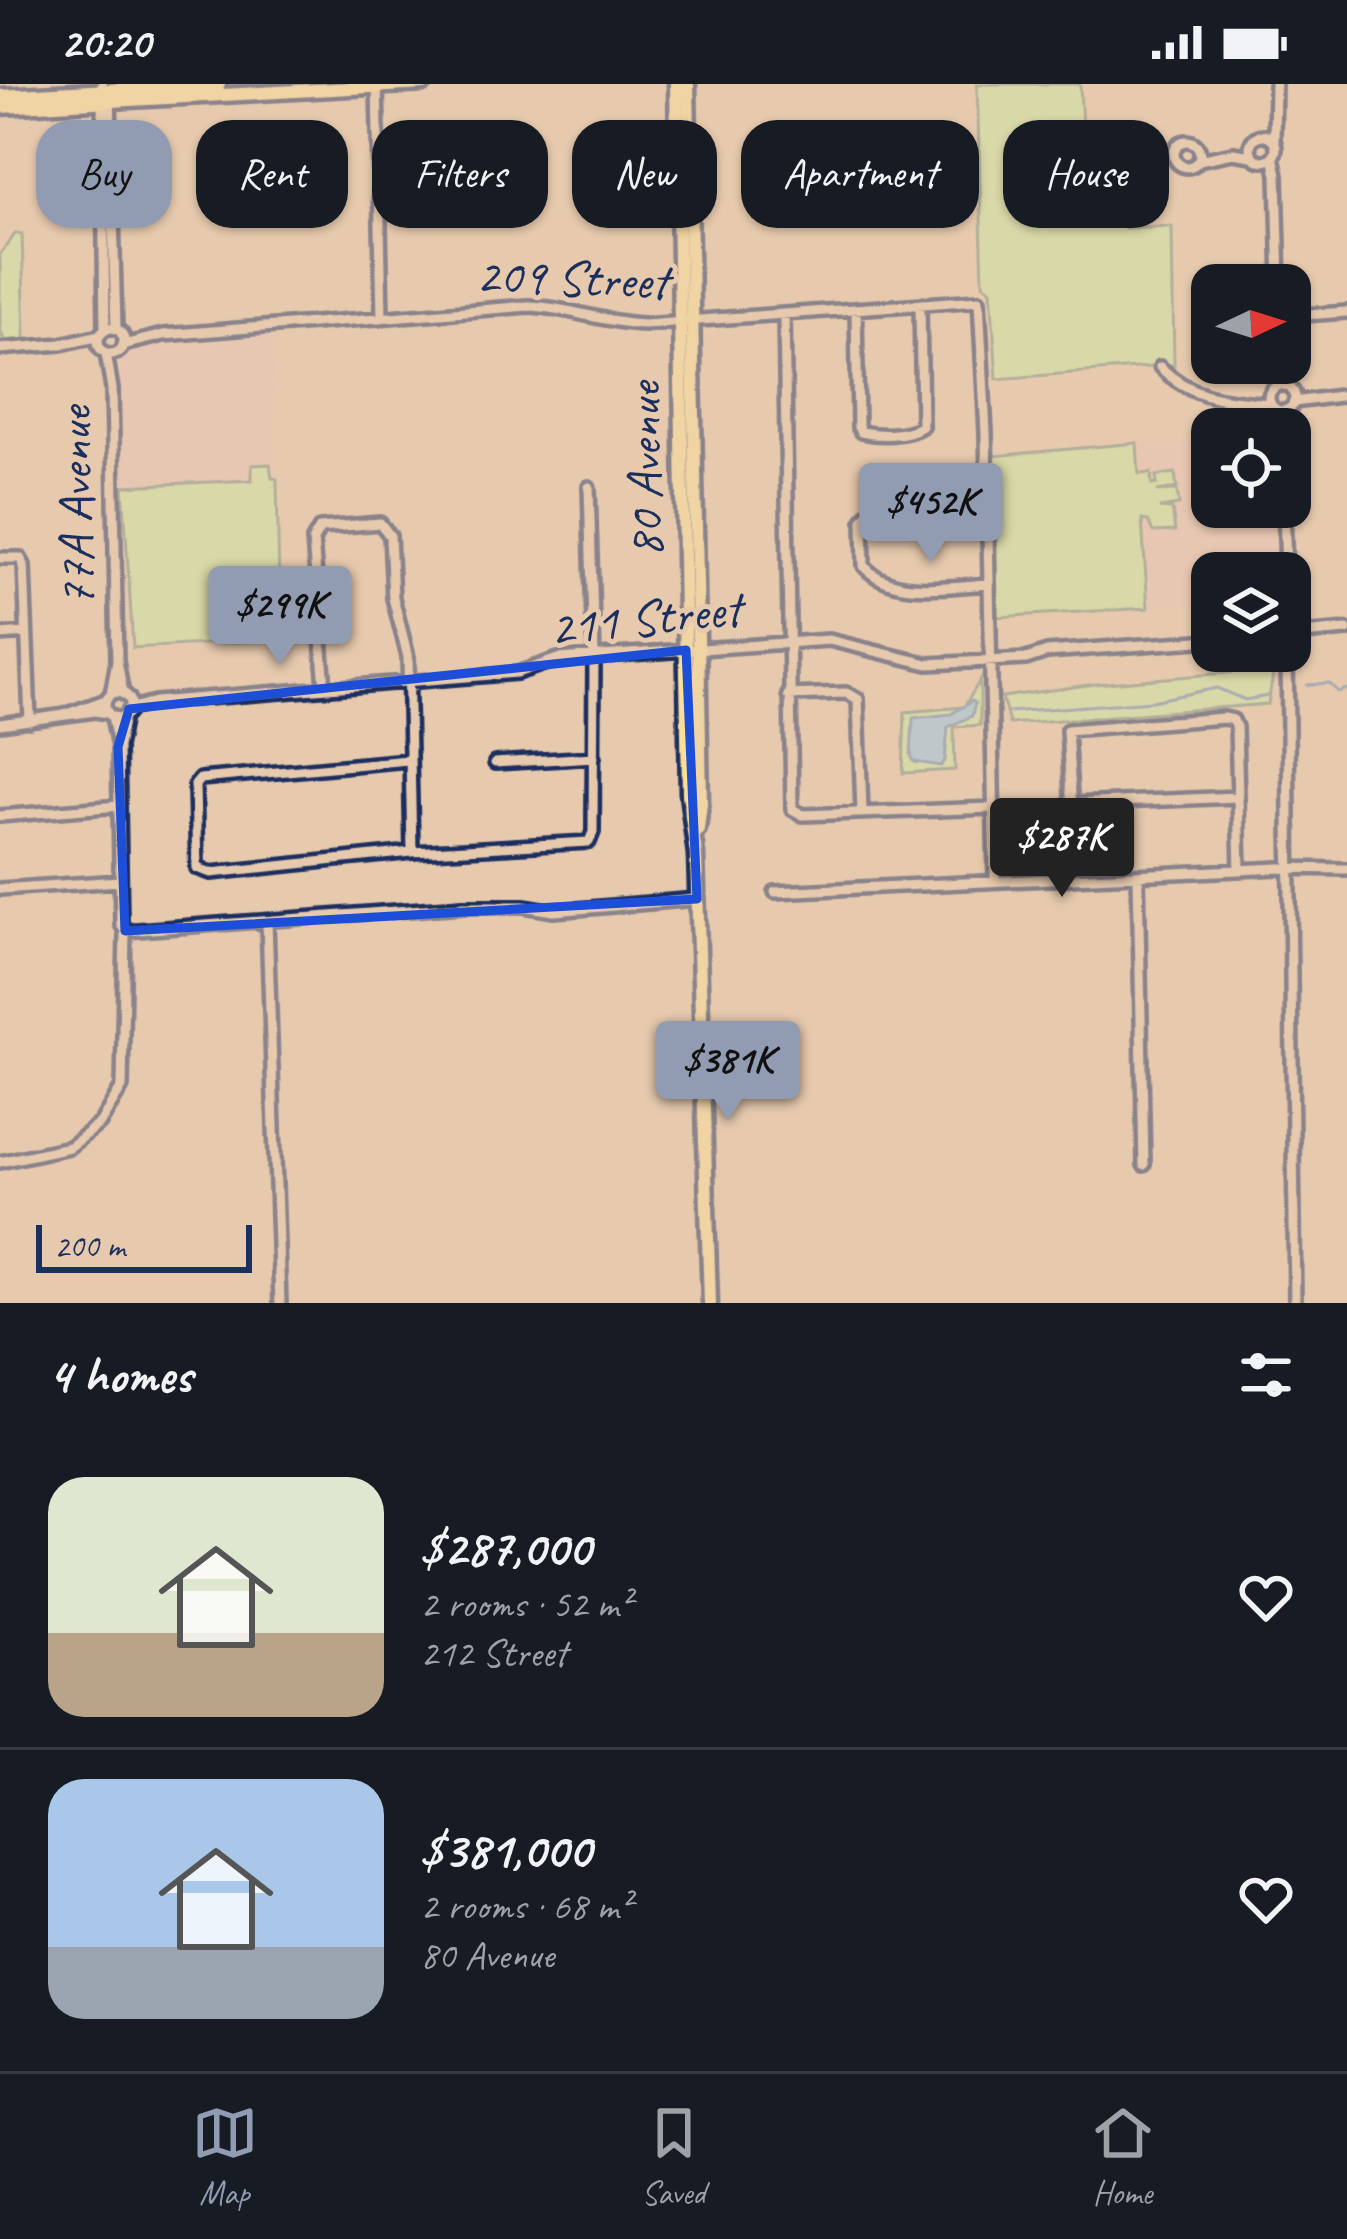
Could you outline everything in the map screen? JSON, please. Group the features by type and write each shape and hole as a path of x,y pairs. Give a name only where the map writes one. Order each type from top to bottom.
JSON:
{"main road":[{"path":"0,107 219,84"},
{"path":"0,96 424,84"},
{"name":"80 Avenue","path":"676,84 692,650 701,803 696,854 710,1303"},
{"name":"80 Avenue","path":"686,321 688,84"}],"street":[{"path":"1263,158 1275,113 1275,84"},
{"path":"377,85 382,319"},
{"name":"77A Avenue","path":"0,1162 69,1147 100,1123 122,1087 125,931 120,881 106,93"},
{"path":"1263,158 1198,153 1269,137"},
{"path":"1251,141 1276,182 1279,264"},
{"name":"209 Street","path":"0,349 529,306 626,323 980,300 988,502"},
{"path":"856,309 861,432 874,434 921,428 920,305"},
{"path":"1311,315 1347,312"},
{"path":"784,314 790,805 795,813 993,808"},
{"path":"1160,367 1199,394 1247,401 1347,395"},
{"path":"1282,384 1282,408"},
{"path":"408,760 200,779 195,784 198,869 211,873 412,852 589,842 593,832 594,657 589,487"},
{"path":"989,584 920,588 866,571 865,515 988,502 995,880"},
{"path":"325,687 315,533 320,528 380,523 387,528 393,598 406,644 412,852"},
{"path":"0,558 20,558 24,565 30,722"},
{"path":"1311,633 1347,630"},
{"path":"0,635 26,633"},
{"name":"211 Street","path":"0,724 118,705 517,673 558,659 789,642 844,641 920,663 1191,642"},
{"path":"1287,672 1295,1303"},
{"path":"788,695 856,696 862,813"},
{"path":"1066,878 1073,827 1067,730 1233,720 1240,870"},
{"path":"495,764 594,757"},
{"path":"1072,804 1237,797"},
{"path":"0,816 119,806"},
{"path":"776,892 1347,868"},
{"path":"1138,875 1144,1166"},
{"path":"0,890 120,881"},
{"path":"125,931 494,905 554,911 697,899"},
{"path":"267,922 280,1303"}],"highlighted area":[{"path":"686,650 697,899 125,931 118,747 129,709"}],"shaded area":[{"path":"274,336 277,479 123,486 120,361 125,351"},
{"path":"1137,443 1191,444 1191,528 1274,528 1275,552 1191,552 1191,604 1148,608"}],"green space":[{"path":"977,84 1080,84 1082,120 1003,120 1003,228 1172,226 1174,365 997,379 991,290 983,283"},
{"path":"16,233 22,234 25,339 4,341 0,254"},
{"path":"1137,443 1139,474 1151,473 1152,485 1157,484 1156,476 1175,473 1177,488 1157,491 1177,490 1179,505 1159,508 1172,509 1175,531 1153,532 1148,521 1142,520 1148,608 996,617 993,456"},
{"path":"270,464 272,478 277,479 280,640 133,648 123,486 252,480 252,465"},
{"path":"1273,672 1268,704 1009,724 1002,697 1095,684"},
{"path":"980,680 980,725 954,727 955,770 903,773 905,712 964,707"}],"water":[{"path":"972,701 972,716 948,727 941,766 914,762 913,718 951,714"}],"waterway":[{"path":"1307,685 1329,683 1338,692 1347,689"},
{"path":"1008,712 1152,701 1217,688 1245,700 1268,696"}]}
